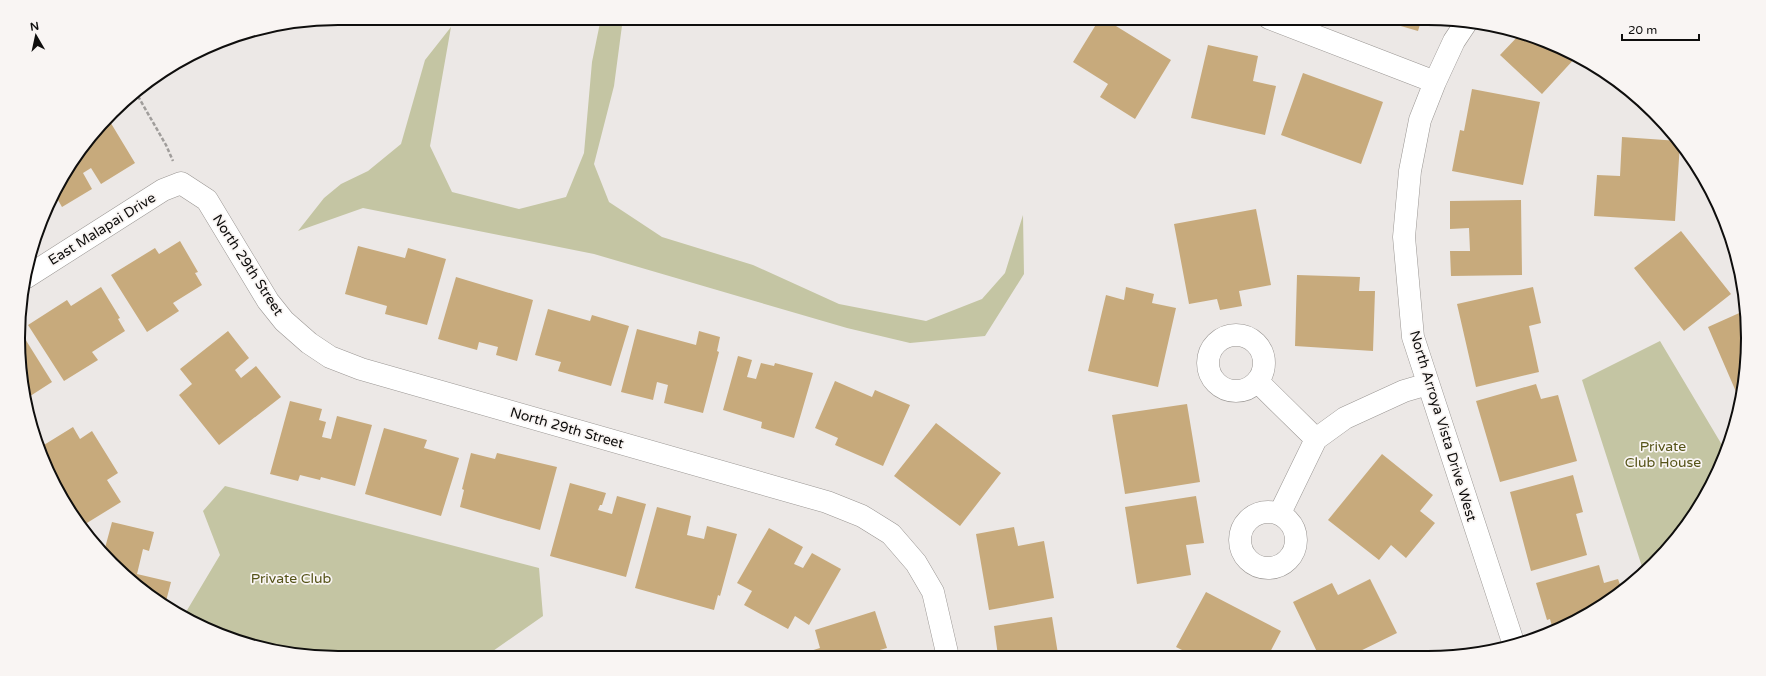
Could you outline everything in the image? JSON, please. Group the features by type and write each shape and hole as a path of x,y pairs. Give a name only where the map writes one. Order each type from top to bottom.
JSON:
{"street":[{"path":"1287,25 1435,82"},
{"name":"North Arroya Vista Drive West","path":"1463,27 1454,41 1435,82 1420,120 1410,171 1404,238 1413,336 1511,639"},
{"name":"East Malapai Drive","path":"32,274 164,190 181,183"},
{"name":"North 29th Street","path":"181,183 207,200 268,301 284,321 309,343 330,357 360,369 827,502 862,516 891,534 916,563 933,592 947,651"},
{"path":"1258,382 1316,439"},
{"path":"1280,513 1316,439 1346,418 1404,391 1428,384"}],"path":[{"path":"139,97 166,145 181,183"}],"green space":[{"path":"600,25 622,25 614,86 594,164 609,202 662,237 753,265 839,304 926,321 982,299 1005,273 1023,215 1024,274 985,336 910,343 847,328 594,254 363,208 298,231 324,198 341,184 368,171 401,144 425,60 451,27 430,146 452,192 519,209 566,197 584,153 592,62"},
{"name":"Private Club House","path":"1660,341 1722,445 1709,476 1688,512 1676,529 1642,566 1582,380"},
{"name":"Private Club","path":"225,486 539,568 543,616 493,651 318,650 277,645 237,634 218,627 186,612 220,555 203,511"}],"building":[{"path":"1096,25 1114,25 1171,60 1135,119 1100,97 1108,84 1073,62"},
{"path":"1397,25 1420,25 1418,31"},
{"path":"1516,38 1548,49 1573,61 1542,94 1500,55"},
{"path":"1208,45 1258,56 1253,81 1276,86 1265,135 1191,118"},
{"path":"1303,73 1383,102 1361,164 1281,135"},
{"path":"1472,89 1540,102 1523,185 1452,171 1460,130 1464,131"},
{"path":"111,123 135,163 101,184 91,168 83,173 92,189 62,207 57,199 67,181 90,147"},
{"path":"1622,137 1670,140 1679,152 1675,221 1594,216 1597,175 1620,176"},
{"path":"1521,200 1522,275 1451,276 1450,251 1470,251 1469,228 1450,229 1450,201"},
{"path":"1256,209 1271,285 1239,291 1242,306 1220,310 1217,299 1189,304 1174,224"},
{"path":"1681,231 1731,294 1684,331 1634,268"},
{"path":"180,241 198,272 195,273 202,285 173,303 179,311 147,332 111,275 155,248 159,254"},
{"path":"358,246 405,258 408,248 446,259 427,325 385,314 387,306 345,294"},
{"path":"1297,275 1360,277 1359,291 1375,291 1373,351 1295,346"},
{"path":"456,277 533,300 517,361 496,355 498,347 479,342 477,350 438,339"},
{"path":"101,287 120,318 118,319 125,331 92,352 98,360 64,381 28,325 67,300 71,306"},
{"path":"1126,287 1154,294 1152,303 1176,308 1158,387 1088,371 1106,295 1124,300"},
{"path":"1533,287 1541,323 1529,326 1539,372 1476,387 1457,304"},
{"path":"548,309 590,321 592,315 629,326 611,386 558,371 561,362 535,355"},
{"path":"1740,313 1741,338 1736,392 1708,327"},
{"path":"637,329 696,345 699,331 720,337 717,351 719,352 703,413 664,403 668,385 657,382 653,400 621,392"},
{"path":"228,331 249,358 235,370 241,378 256,366 281,397 219,445 179,395 192,384 180,369"},
{"path":"25,339 52,382 31,396"},
{"path":"738,356 752,360 747,377 756,379 761,363 774,366 775,363 813,373 794,438 761,428 762,422 723,410"},
{"path":"835,381 872,397 875,390 910,405 883,466 835,445 838,438 815,428"},
{"path":"1536,384 1541,399 1558,395 1577,461 1500,482 1476,401"},
{"path":"290,401 322,409 319,420 326,422 322,437 331,439 337,416 372,425 355,486 321,477 320,480 300,475 298,481 270,474"},
{"path":"1187,404 1200,482 1125,494 1112,415"},
{"path":"936,423 1001,473 960,526 894,476"},
{"path":"73,427 80,439 92,431 118,473 107,480 121,502 86,523 57,476 44,445"},
{"path":"384,428 427,440 424,448 459,458 441,516 365,494"},
{"path":"471,453 495,459 497,453 557,467 540,530 460,507 464,490 462,489"},
{"path":"1382,454 1433,495 1420,511 1435,523 1406,558 1391,545 1379,560 1328,520"},
{"path":"1573,475 1583,512 1576,514 1587,555 1531,571 1510,492"},
{"path":"570,483 606,493 602,505 600,505 598,510 612,514 617,496 646,504 626,577 550,556"},
{"path":"1196,496 1204,543 1186,545 1191,575 1137,584 1125,507"},
{"path":"657,507 691,516 687,535 704,539 707,526 737,534 720,596 718,595 714,610 635,588"},
{"path":"112,522 154,532 149,551 143,549 137,574 171,582 166,600 132,573 105,547"},
{"path":"1014,527 1018,546 1044,541 1054,598 989,610 976,534"},
{"path":"769,528 803,547 794,564 803,568 812,553 841,569 809,625 795,616 788,629 744,605 752,591 737,583"},
{"path":"1599,565 1604,583 1618,579 1620,585 1584,609 1552,625 1550,619 1547,620 1536,583"},
{"path":"1370,579 1397,633 1360,651 1317,651 1293,602 1332,583 1338,595"},
{"path":"1206,592 1281,631 1271,651 1184,651 1176,647"},
{"path":"875,611 887,648 876,651 810,651 820,648 815,630"},
{"path":"1052,617 1058,651 997,651 994,626"}]}
